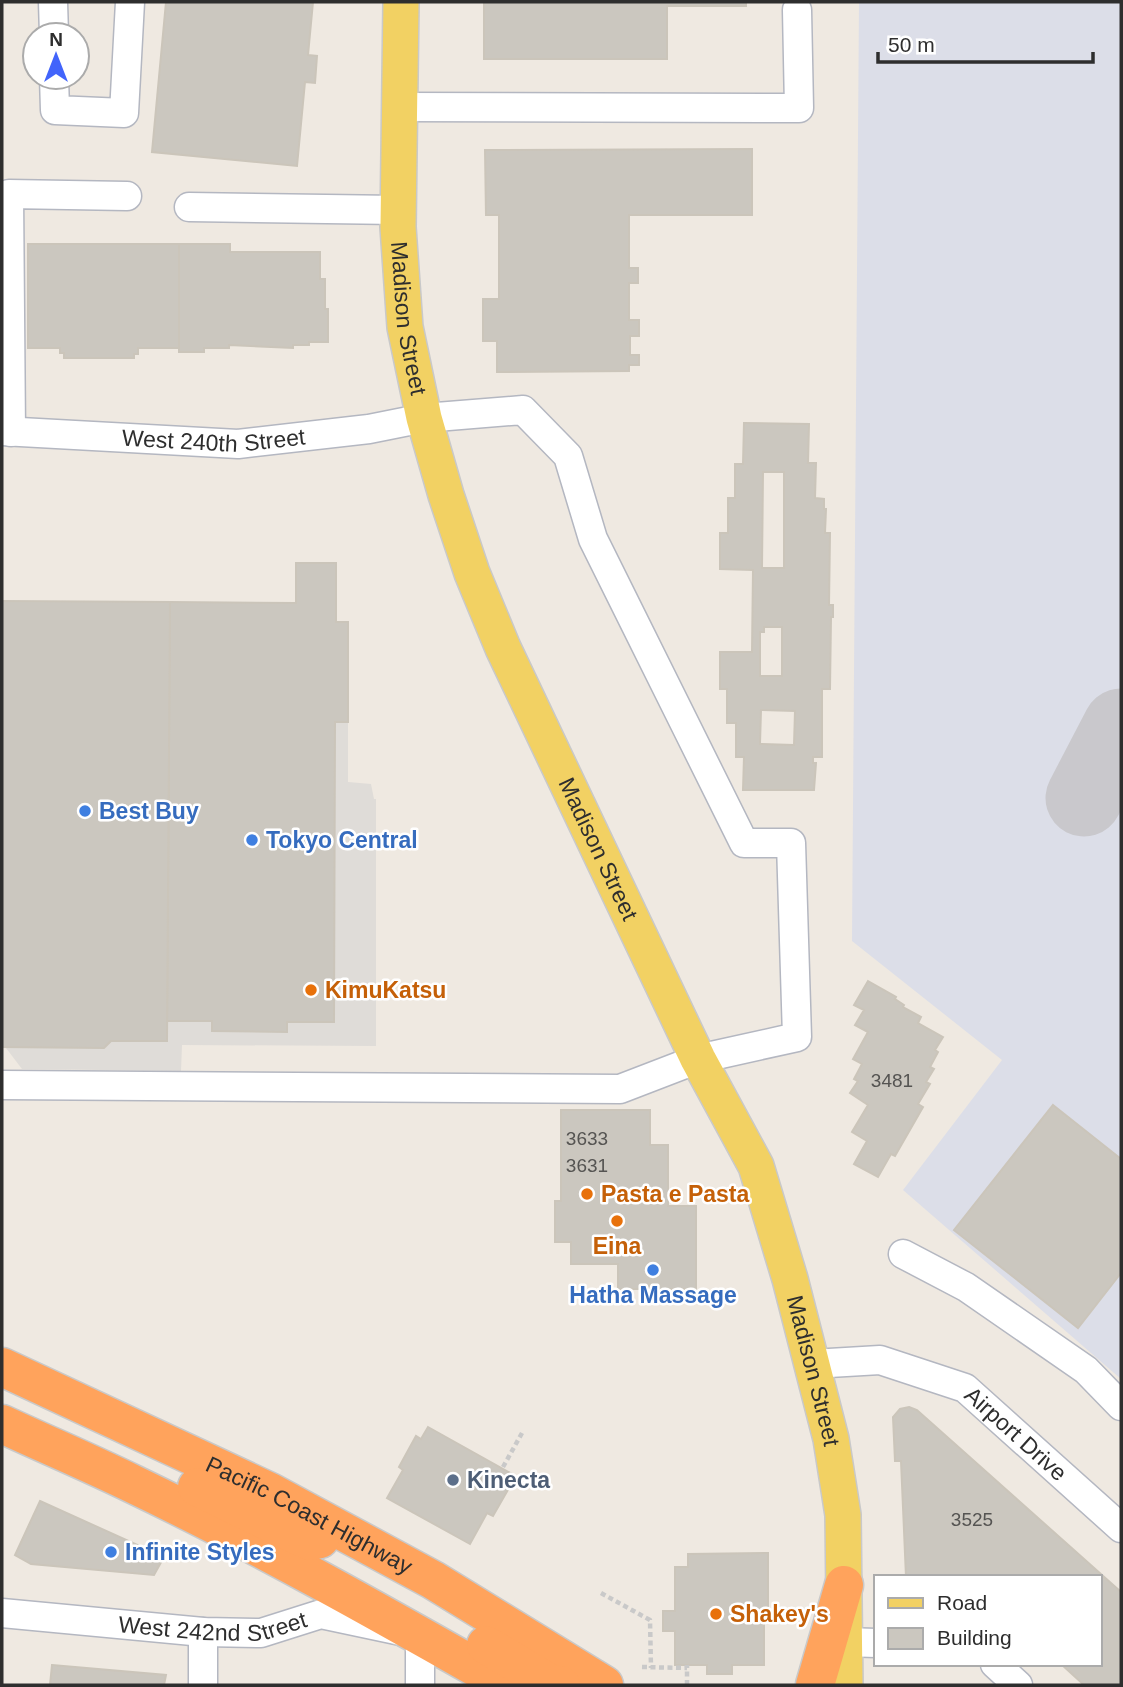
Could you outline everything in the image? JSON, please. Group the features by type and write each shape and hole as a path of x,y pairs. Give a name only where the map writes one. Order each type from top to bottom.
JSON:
{"highway":[{"name":"Pacific Coast Highway","path":"2,1367 270,1492 433,1580 577,1680"},
{"path":"2,1424 132,1483 314,1577 507,1685"},
{"path":"132,1483 161,1479 183,1480 310,1541 342,1532"},
{"path":"314,1577 479,1641 553,1685 577,1680"},
{"path":"815,1685 844,1586"}],"main road":[{"name":"Madison Street","path":"401,2 398,210 405,327 424,418 454,521 503,648 698,1059 756,1166 790,1279 831,1439 843,1515 844,1586 860,1643 845,1685"}],"street":[{"path":"53,2 54,21"},
{"path":"54,91 55,110 124,113 130,2"},
{"path":"399,107 799,108 797,10"},
{"path":"6,432 5,193 127,197"},
{"path":"189,207 398,210"},
{"name":"West 240th Street","path":"6,432 238,444 369,429 424,418 523,410 568,456 593,539 744,843 791,843 797,1037 698,1059"},
{"path":"2,1085 620,1088 698,1059"},
{"path":"903,1254 967,1287 1086,1370 1121,1406"},
{"name":"Airport Drive","path":"812,1364 880,1360 965,1388 1121,1528"},
{"name":"West 242nd Street","path":"2,1613 203,1632 261,1633 321,1614 420,1635"},
{"path":"203,1632 203,1685"},
{"path":"420,1635 421,1685"},
{"path":"997,1666 1018,1685"}],"path":[{"path":"503,1467 522,1433"},
{"path":"601,1593 650,1620 651,1668"},
{"path":"642,1667 687,1666 687,1685"}],"shaded area":[{"path":"859,2 1121,2 1121,1379 903,1190 1002,1060 852,941"},
{"path":"335,722 348,722 348,782 371,784 376,799 376,1046 182,1045 181,1071 22,1069 6,1048 104,1048 111,1041 167,1041 167,1021 212,1021 212,1031 248,1032 287,1032 287,1022 334,1022"}],"building":[{"path":"166,2 313,2 308,55 317,56 315,83 305,82 297,166 152,152"},
{"path":"484,2 746,2 746,6 667,6 667,59 484,59"},
{"path":"752,149 752,215 629,215 629,268 638,268 638,283 629,283 629,320 639,320 639,336 630,336 630,355 639,355 639,365 629,365 629,371 497,372 497,341 483,341 483,299 499,299 499,215 486,215 485,150"},
{"path":"28,244 179,244 179,348 138,348 138,354 134,354 134,358 64,358 60,348 28,348"},
{"path":"179,244 230,244 230,252 320,252 320,279 325,279 325,309 328,309 328,342 309,342 309,345 293,345 293,348 229,345 229,348 204,348 204,352 179,352"},
{"path":"744,423 809,424 808,463 816,463 815,498 824,499 825,533 830,533 829,605 833,605 830,689 822,689 822,757 813,757 813,763 816,763 814,790 743,790 744,757 736,757 736,723 727,723 727,689 720,689 720,652 752,652 753,570 720,569 720,533 728,533 728,498 735,498 735,464 743,464","holes":["763,472 784,472 784,568 762,568","764,627 782,627 782,676 760,676 760,632 764,632","761,710 795,711 794,745 760,744"]},
{"name":"Tokyo Central","path":"296,563 336,563 336,622 348,622 348,722 335,722 334,1022 287,1022 287,1032 212,1031 212,1021 167,1021 170,602 296,603"},
{"name":"Best Buy","path":"2,601 170,602 167,1041 111,1041 104,1048 2,1047"},
{"path":"868,981 896,997 903,1007 921,1017 918,1023 943,1037 935,1050 938,1052 930,1067 934,1069 926,1082 930,1084 918,1104 923,1107 895,1156 891,1154 878,1177 854,1164 867,1141 852,1132 868,1105 850,1093 858,1081 854,1079 862,1064 853,1059 868,1032 855,1025 864,1010 854,1005"},
{"path":"1053,1105 1121,1159 1121,1273 1078,1328 954,1230"},
{"path":"561,1110 650,1110 650,1145 668,1145 668,1206 696,1206 696,1289 618,1289 618,1264 571,1264 571,1242 555,1242 555,1201 561,1201"},
{"path":"909,1407 917,1410 1102,1575 906,1575 901,1461 895,1461 893,1417 900,1409"},
{"name":"Kinecta","path":"428,1427 512,1474 505,1486 509,1488 493,1516 487,1513 470,1544 387,1498 403,1470 399,1467 416,1436 421,1439"},
{"path":"40,1501 164,1557 154,1575 31,1564 15,1555"},
{"name":"Shakey's","path":"768,1553 768,1616 764,1616 764,1665 732,1665 732,1674 707,1674 707,1665 675,1665 675,1631 663,1631 663,1611 675,1611 675,1567 688,1567 688,1554"},
{"path":"1102,1575 1121,1592 1121,1685 1084,1685 1063,1666 1102,1666"},
{"path":"52,1665 166,1675 164,1685 50,1685"}],"taxiway":[{"path":"1084,798 1121,727"}],"place":[{"name":"Best Buy","path":"85,811"},
{"name":"Tokyo Central","path":"252,840"},
{"name":"KimuKatsu","path":"311,990"},
{"name":"Pasta e Pasta","path":"587,1194"},
{"name":"Eina","path":"617,1221"},
{"name":"Hatha Massage","path":"653,1270"},
{"name":"Kinecta","path":"453,1480"},
{"name":"Infinite Styles","path":"111,1552"},
{"name":"Shakey's","path":"716,1614"}]}
